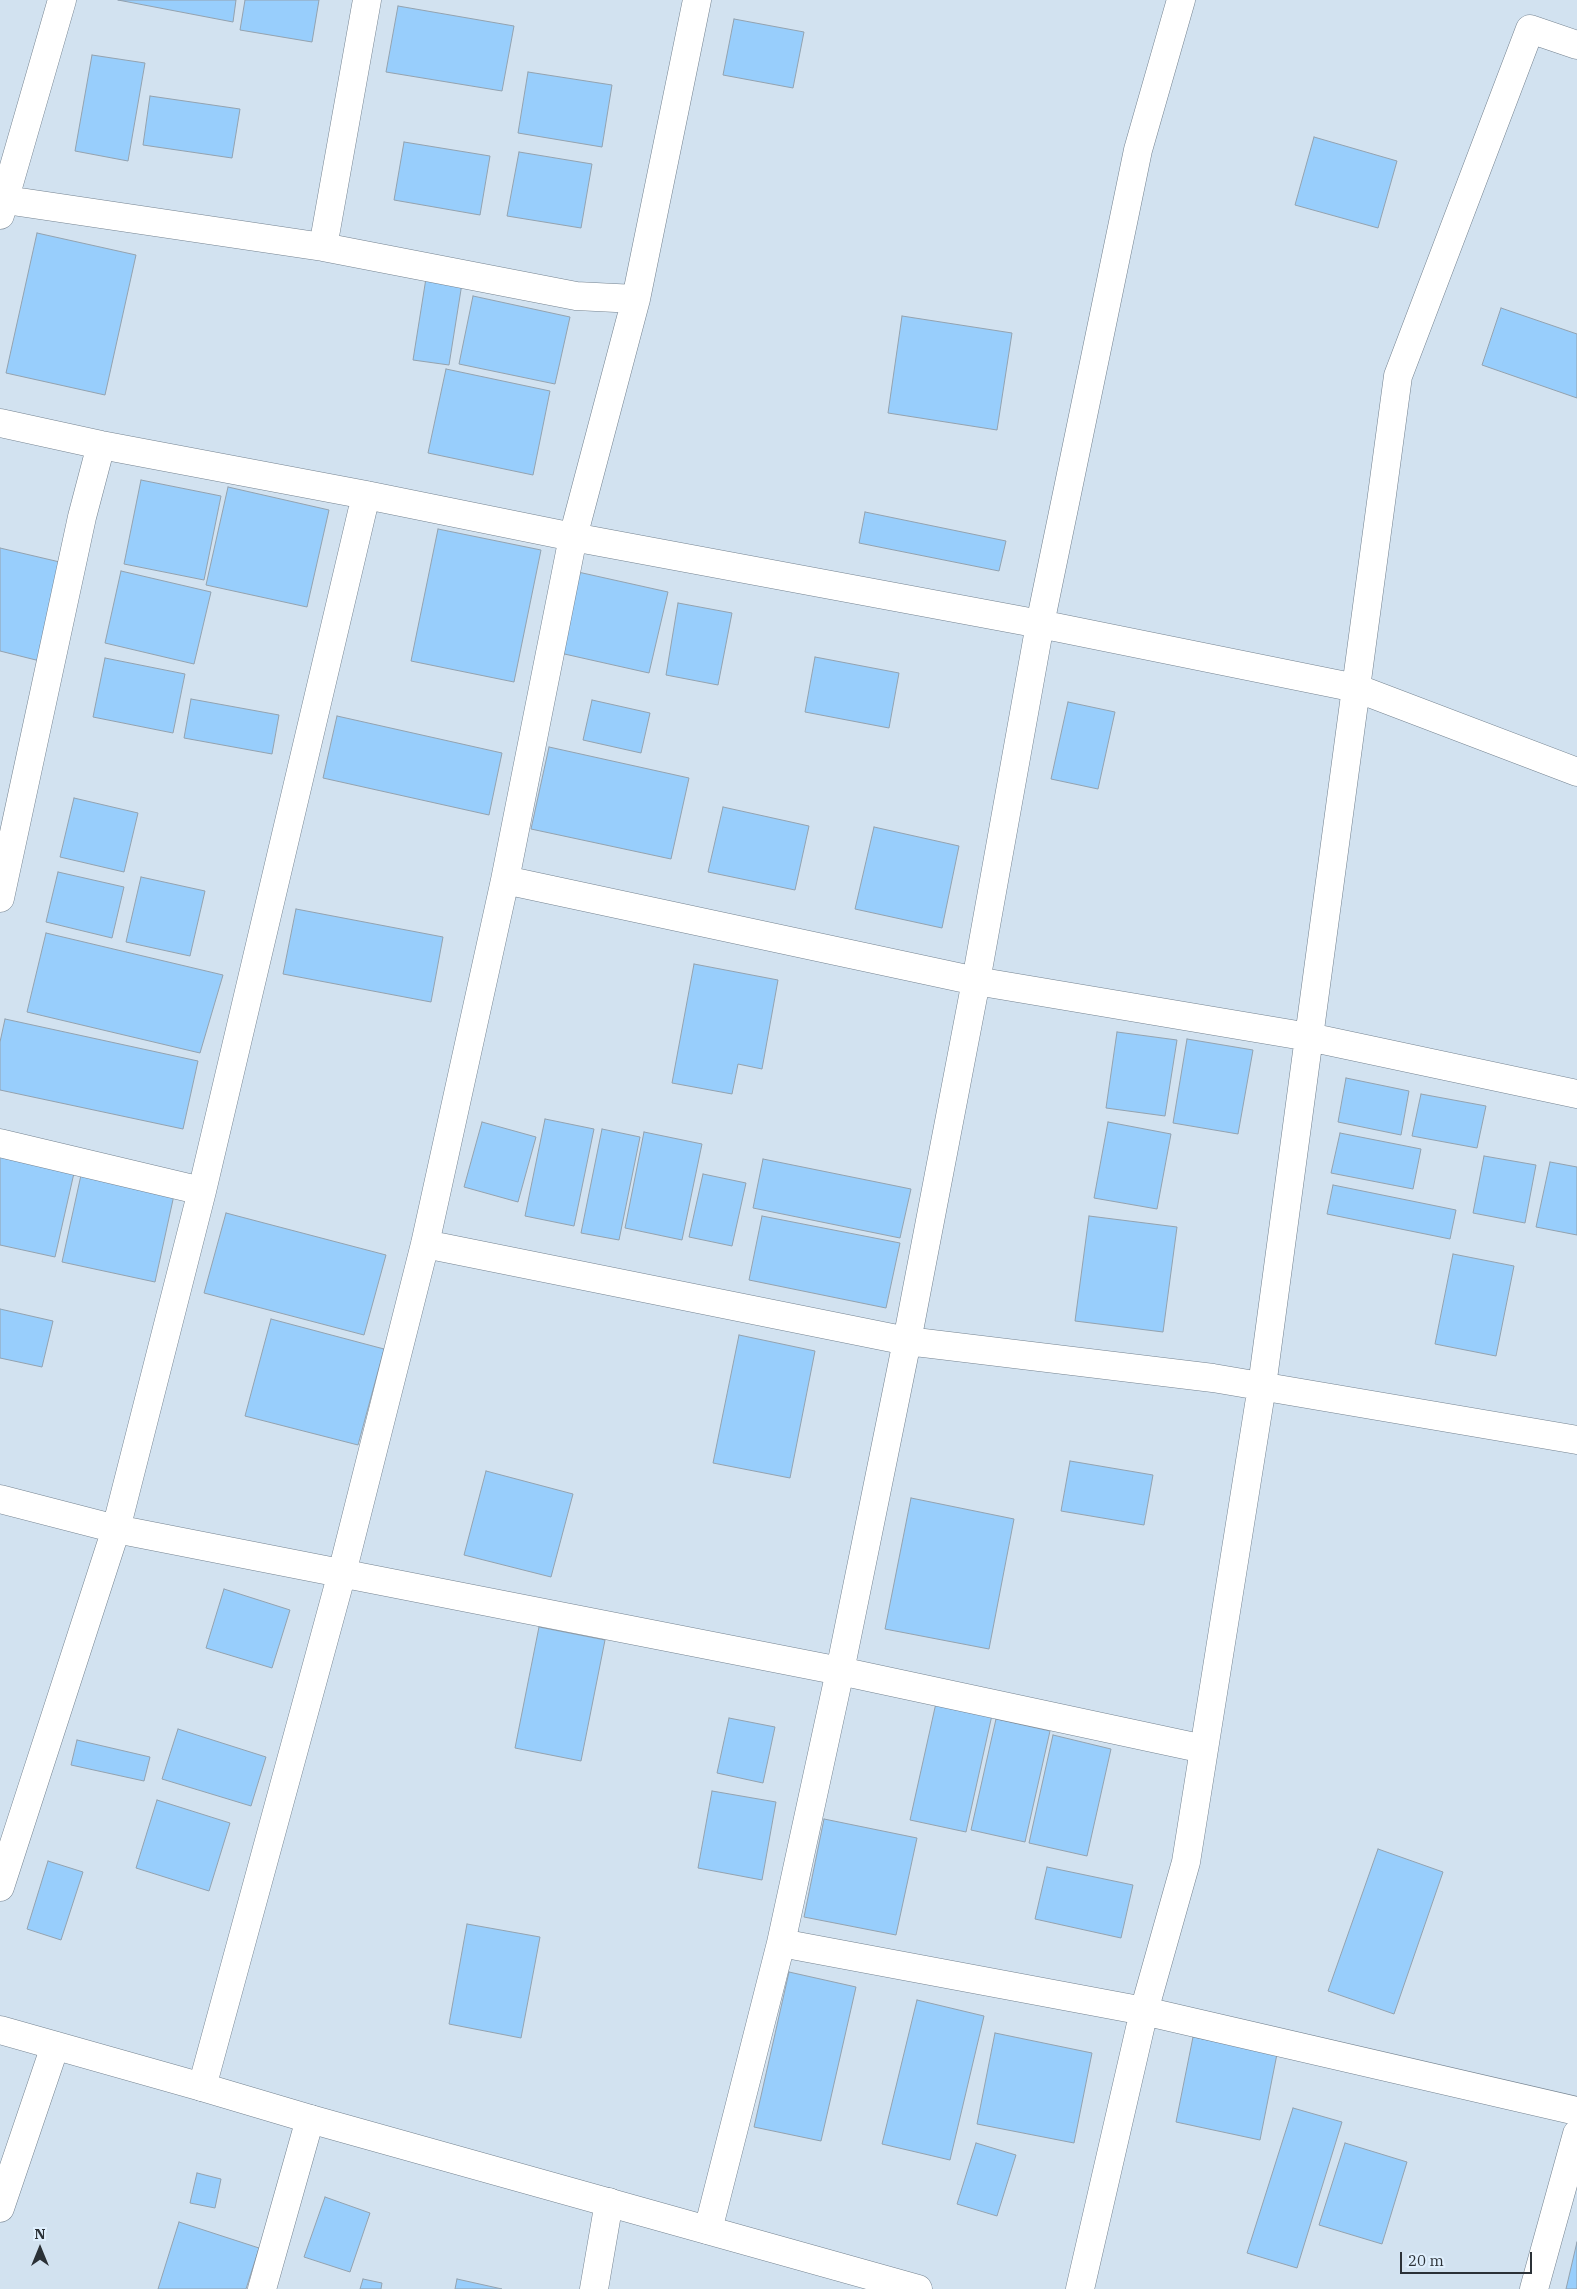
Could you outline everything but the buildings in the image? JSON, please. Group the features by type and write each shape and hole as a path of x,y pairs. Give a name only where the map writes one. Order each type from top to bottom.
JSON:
{"street":[{"path":"62,0 1,205 323,247 576,296 636,299"},
{"path":"323,247 367,0"},
{"path":"202,2086 342,1573 425,1244 505,880 574,537 636,299 697,0"},
{"path":"708,2230 781,1943 840,1671 907,1341 976,981 1040,624 1138,150 1181,0"},
{"path":"1080,2289 1144,2011 1186,1862 1262,1386 1398,376 1530,29 1577,45"},
{"path":"0,423 101,445 366,495 574,537 1040,624 1356,688 1577,772"},
{"path":"0,898 82,517 101,445"},
{"path":"0,1887 116,1529 202,1192 366,495"},
{"path":"505,880 976,981 1309,1037 1577,1094"},
{"path":"0,1143 202,1192"},
{"path":"425,1244 907,1341 1213,1378 1577,1440"},
{"path":"0,1499 116,1529 840,1671 1204,1749"},
{"path":"781,1943 1144,2011 1577,2112"},
{"path":"0,2030 918,2289"},
{"path":"0,2208 55,2046"},
{"path":"262,2289 310,2119"},
{"path":"1534,2289 1577,2134"},
{"path":"594,2289 609,2202"}]}
